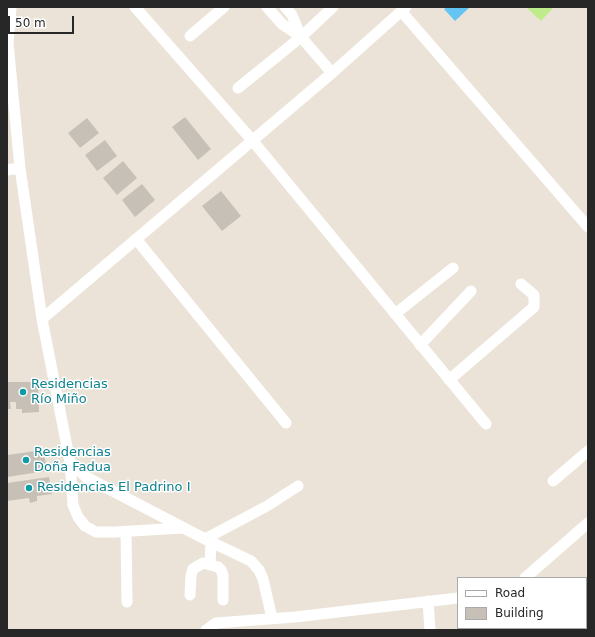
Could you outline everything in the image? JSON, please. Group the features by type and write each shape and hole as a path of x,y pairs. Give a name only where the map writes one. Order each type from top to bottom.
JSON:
{"street":[{"path":"11,7 8,43 20,168 42,319 70,462 73,505 78,517 85,526 96,532 126,532 183,528"},
{"path":"135,7 252,140 486,424"},
{"path":"190,36 224,7"},
{"path":"267,7 282,24 301,37 332,73"},
{"path":"285,7 292,15 301,37"},
{"path":"238,88 301,37 333,7"},
{"path":"42,319 332,73 404,9 588,227"},
{"path":"7,170 20,168"},
{"path":"136,239 286,423"},
{"path":"395,314 453,268"},
{"path":"449,380 534,307 534,295 521,284"},
{"path":"420,345 471,291"},
{"path":"553,481 588,451"},
{"path":"70,462 86,477 183,528 251,561 259,570 263,579 272,618"},
{"path":"208,540 267,506 298,486"},
{"path":"527,577 588,523"},
{"path":"126,532 126,602"},
{"path":"208,540 210,565"},
{"path":"190,595 193,569 203,563 218,567 223,575 223,600"},
{"path":"206,630 216,624 457,598"},
{"path":"428,601 430,630"}],"green space":[{"path":"526,7 554,7 541,21"}],"water":[{"path":"447,7 470,7 455,21 444,9"}],"building":[{"path":"185,117 211,149 198,160 172,127"},
{"path":"87,118 99,133 80,148 68,133"},
{"path":"105,140 117,156 97,171 85,155"},
{"path":"123,161 137,178 117,195 103,178"},
{"path":"142,184 155,200 135,217 122,200"},
{"path":"221,191 241,216 222,231 202,206"},
{"name":"Residencias Río Miño","path":"7,382 38,382 39,412 22,413 22,409 16,409 16,402 10,402 11,409 7,409"},
{"name":"Residencias Doña Fadua","path":"43,450 46,471 7,477 7,455"},
{"name":"Residencias El Padrino I","path":"49,477 52,494 37,496 37,501 30,503 29,498 7,501 7,483"}],"place":[{"name":"Residencias Río Miño","path":"23,392"},
{"name":"Residencias Doña Fadua","path":"26,460"},
{"name":"Residencias El Padrino I","path":"29,488"}]}
